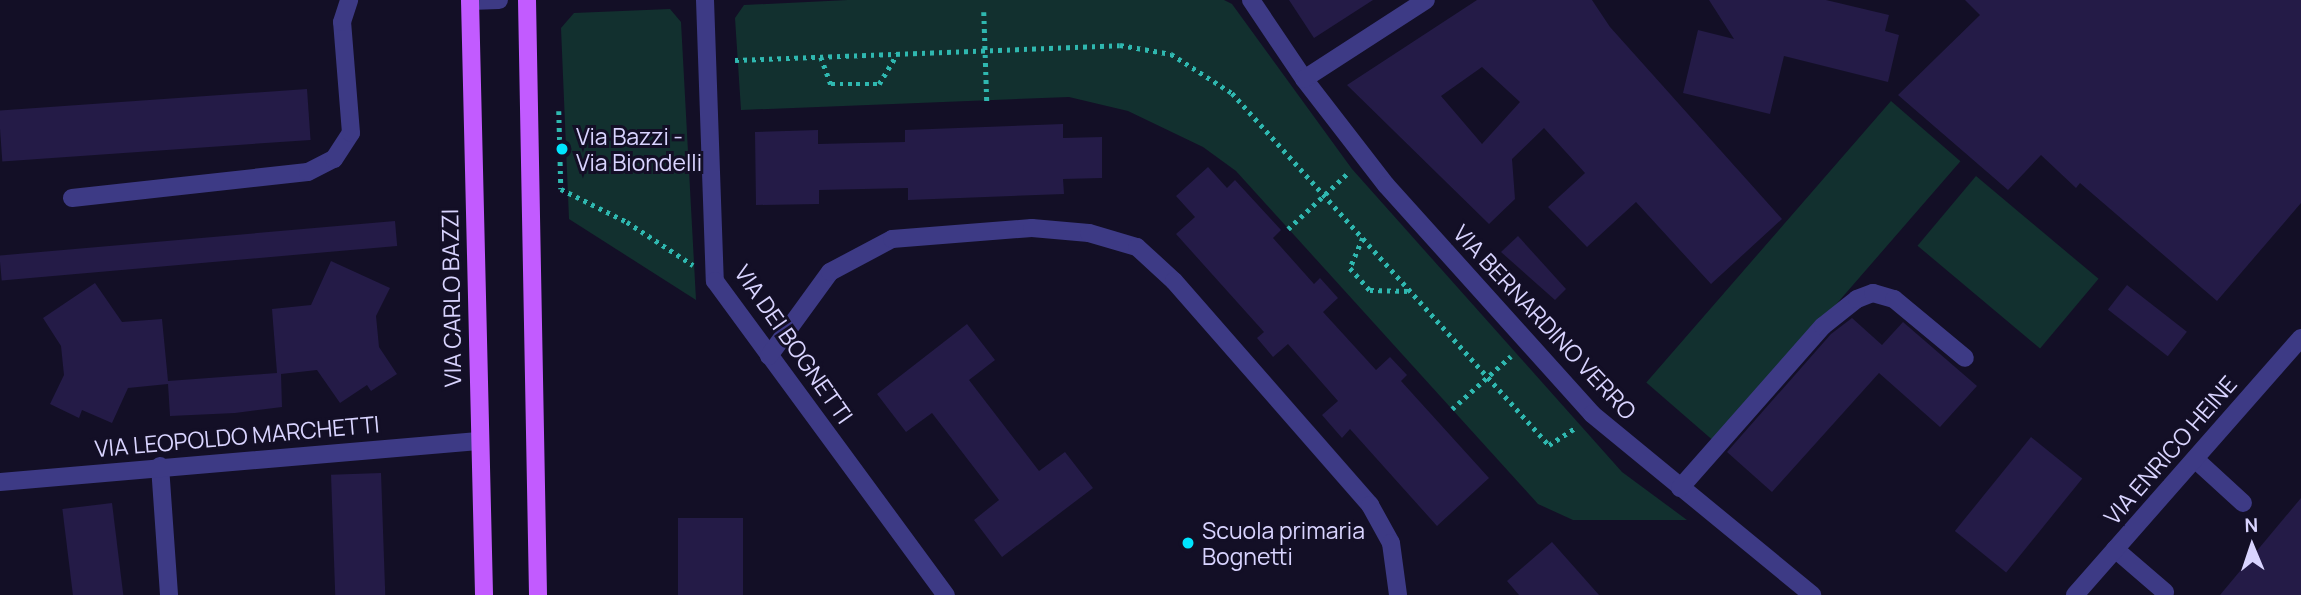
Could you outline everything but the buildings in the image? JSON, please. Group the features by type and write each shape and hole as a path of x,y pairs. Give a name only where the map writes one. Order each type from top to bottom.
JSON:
{"main road":[{"path":"527,0 538,595"},
{"name":"VIA CARLO BAZZI","path":"470,1 478,441 484,595"}],"street":[{"path":"72,198 308,172 334,159 351,133 342,22 349,0"},
{"path":"470,1 499,0"},
{"name":"VIA DEI BOGNETTI","path":"705,0 715,281 946,595"},
{"name":"VIA BERNARDINO VERRO","path":"1251,0 1304,79 1365,158 1592,414 1812,595"},
{"path":"1304,79 1426,0"},
{"path":"769,356 830,272 891,239 1032,228 1089,233 1137,247 1174,281 1370,505 1391,543 1398,595"},
{"path":"1680,488 1823,326 1857,299 1873,293 1894,299 1965,358"},
{"name":"VIA ENRICO HEINE","path":"2075,595 2301,338"},
{"name":"VIA LEOPOLDO MARCHETTI","path":"0,482 254,457 478,441"},
{"path":"2194,459 2243,503"},
{"path":"160,466 169,595"},
{"path":"2115,549 2165,592"}],"path":[{"path":"984,12 987,101"},
{"path":"735,61 1120,45 1171,54 1232,93 1549,445 1560,442 1579,425"},
{"path":"821,57 831,84 879,84 897,54"},
{"path":"558,111 561,189 627,222 694,265"},
{"path":"1288,229 1365,158"},
{"path":"1363,238 1350,268 1370,290 1410,291"},
{"path":"1452,409 1515,353"}],"green space":[{"path":"848,0 1224,0 1232,4 1352,169 1622,472 1687,520 1573,520 1538,504 1236,171 1203,147 1128,111 1069,97 741,110 735,18 744,5"},
{"path":"670,9 681,22 696,300 569,219 561,28 574,13"},
{"path":"1891,101 1960,161 1716,443 1646,383"},
{"path":"1976,176 2099,279 2040,349 1918,246"}],"place":[{"name":"Via Bazzi - Via Biondelli","path":"562,149"},
{"name":"Scuola primaria Bognetti","path":"1188,543"}]}
